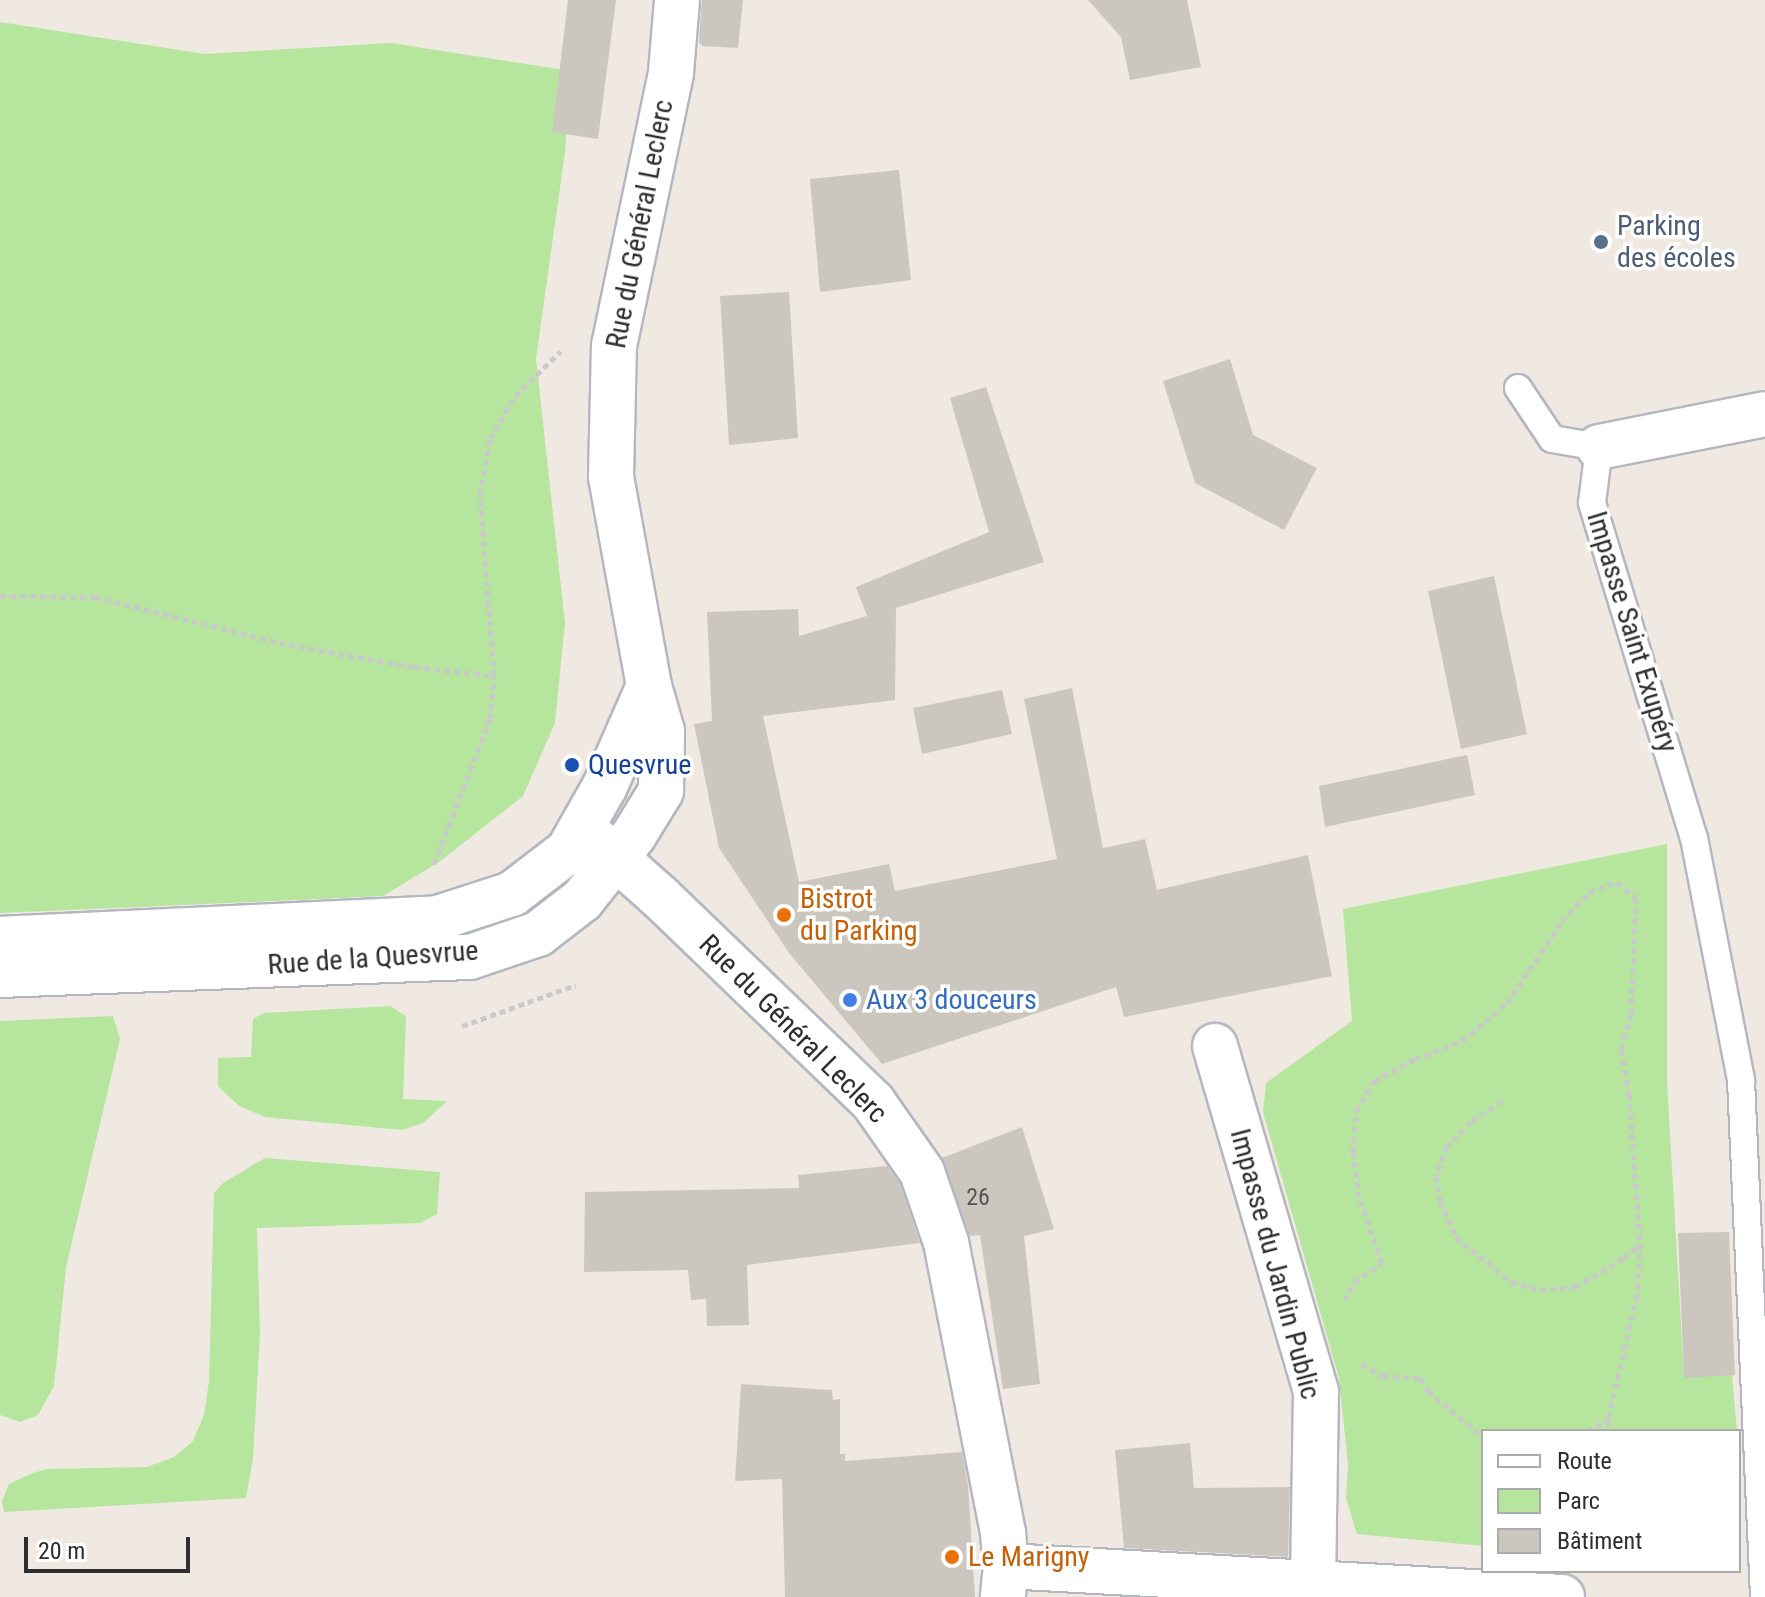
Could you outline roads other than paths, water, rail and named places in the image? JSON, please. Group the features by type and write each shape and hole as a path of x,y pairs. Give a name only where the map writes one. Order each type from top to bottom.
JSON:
{"street":[{"name":"Rue du Général Leclerc","path":"649,686 611,477 614,346 671,72 677,0"},
{"path":"1599,447 1765,414"},
{"name":"Rue de la Quesvrue","path":"0,939 438,918 512,894 568,851 605,786 649,686"},
{"name":"Rue de la Quesvrue","path":"0,975 470,957 538,934 582,900 617,857 661,791 662,731 649,686"},
{"name":"Rue du Général Leclerc","path":"581,828 617,857 873,1102 922,1172 946,1242 1003,1533 1004,1582"},
{"name":"Impasse du Jardin Public","path":"1215,1046 1316,1392 1313,1582"},
{"path":"1004,1582 1313,1582 1562,1597"}],"lane":[{"path":"1518,388 1552,439 1599,447"},
{"name":"Impasse Saint Exupéry","path":"1599,447 1592,503 1694,838 1741,1080 1764,1597"}],"place":[{"name":"Parking des écoles","path":"1601,242"},
{"name":"Quesvrue","path":"572,765"},
{"name":"Bistrot du Parking","path":"784,915"},
{"name":"Aux 3 douceurs","path":"850,1000"},
{"name":"Le Marigny","path":"952,1557"}]}
